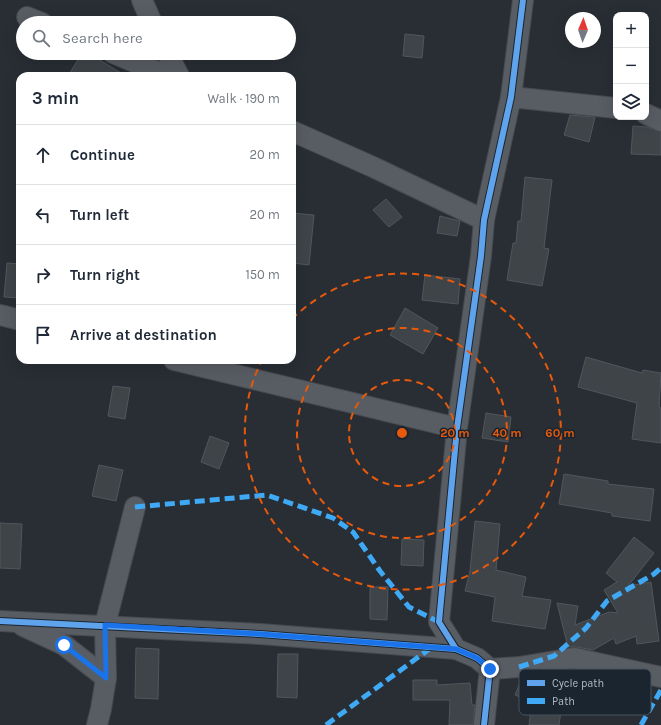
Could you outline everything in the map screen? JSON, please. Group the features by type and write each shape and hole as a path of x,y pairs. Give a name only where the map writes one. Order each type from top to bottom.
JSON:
{"street":[{"path":"142,0 149,16"},
{"path":"456,649 439,622 457,428 481,256 484,220 511,97 523,0"},
{"path":"129,60 158,72"},
{"path":"170,60 176,72"},
{"path":"511,97 613,108"},
{"path":"649,115 661,121"},
{"path":"296,133 373,167 484,220"},
{"path":"0,315 16,319"},
{"path":"191,364 457,428"},
{"path":"97,725 106,678 105,625 135,507"},
{"path":"6,621 267,634 456,649 477,658 490,669 518,667 574,658 624,669"},
{"path":"6,621 64,645 106,678"},
{"path":"484,725 490,669"},
{"path":"651,675 661,677"}],"building":[{"path":"405,34 424,36 422,58 403,56"},
{"path":"78,60 100,60 119,72 70,72"},
{"path":"570,115 595,117 589,142 564,135"},
{"path":"633,126 647,127 661,132 661,155 631,154"},
{"path":"525,177 552,180 544,248 549,249 542,286 507,280 513,243 516,243 518,221 521,221"},
{"path":"386,199 402,217 389,227 373,210"},
{"path":"296,213 314,215 309,265 296,263"},
{"path":"440,216 460,221 457,236 437,233"},
{"path":"7,263 16,264 16,298 4,297"},
{"path":"425,275 460,279 458,304 422,300"},
{"path":"405,308 438,328 423,354 390,335"},
{"path":"586,357 642,373 643,370 661,373 659,407 661,408 661,443 632,439 637,403 578,387"},
{"path":"113,386 130,388 125,419 108,416"},
{"path":"486,413 511,417 508,442 482,438"},
{"path":"210,436 229,443 219,469 201,462"},
{"path":"99,465 123,470 116,501 92,496"},
{"path":"564,474 608,481 608,484 654,489 650,521 612,516 612,513 559,504"},
{"path":"475,521 500,524 496,570 526,577 522,596 551,600 545,629 492,621 495,597 465,591 470,571"},
{"path":"0,523 22,524 20,569 0,568"},
{"path":"634,537 654,553 628,586 651,582 659,641 637,644 636,636 616,644 614,638 593,650 568,647 557,603 578,606 575,625 609,612 618,613 604,590 617,582 606,573"},
{"path":"402,539 424,540 423,566 401,565"},
{"path":"370,587 388,587 387,620 370,619"},
{"path":"136,648 159,649 158,699 135,698"},
{"path":"278,654 298,654 297,698 277,697"},
{"path":"413,680 437,680 437,685 470,683 472,705 475,705 473,725 449,725 450,700 413,700"},
{"path":"519,685 519,697 515,695"},
{"path":"530,715 560,715 559,725 529,725"}],"marked path":[{"path":"135,507 267,495 333,518 353,532 380,571 409,607 439,622"},
{"path":"519,667 554,656 586,628 607,601 654,574 661,568"},
{"path":"326,725 432,647"},
{"path":"651,708 661,690"},
{"path":"641,725 647,715"}],"cycle path":[{"path":"484,725 490,669 477,658 456,649 439,622 457,428 481,256 484,220 511,97 523,0"},
{"path":"0,621 260,634 456,649"}],"route":[{"path":"64,645 106,678 105,625 433,646 456,649 477,658 490,669"}]}
